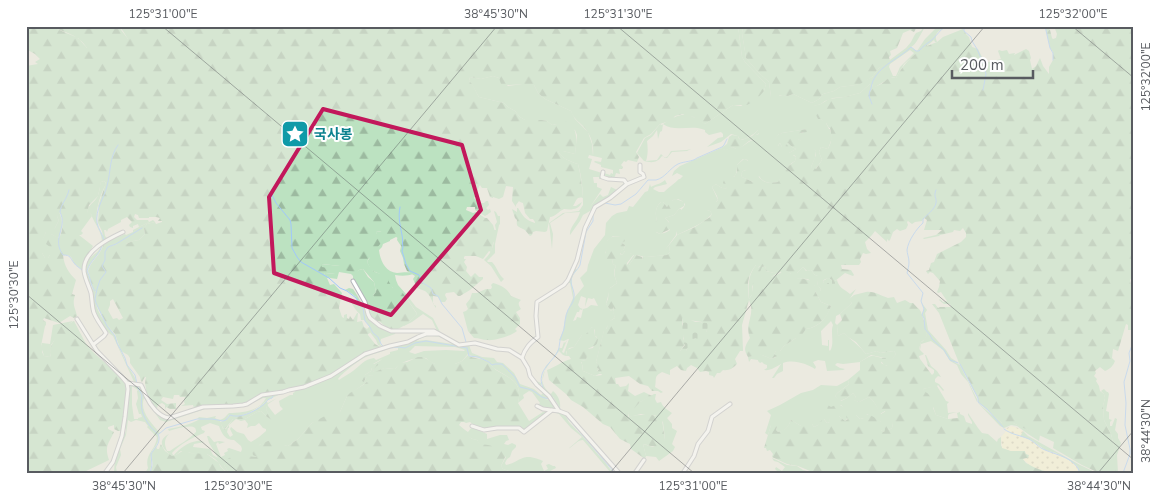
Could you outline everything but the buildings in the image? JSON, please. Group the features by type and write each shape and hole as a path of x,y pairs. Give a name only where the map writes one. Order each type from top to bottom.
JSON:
{"street":[{"path":"522,358 528,346 538,337 536,316 538,302 564,285 568,280 577,260 585,228 595,207 627,184 644,178 640,172 640,166"},
{"path":"603,172 602,177 624,180 627,184"},
{"path":"94,344 106,333 93,312 91,295 84,273 85,266 93,249 123,232"},
{"path":"353,281 366,302 369,316 380,326 391,331 431,330 459,345 482,344 497,349 509,350 522,358 526,363 530,376 560,411"},
{"path":"77,319 102,356 127,383 128,389 122,436 115,457 105,473"},
{"path":"127,383 141,384 147,398 158,412 164,417 169,418 203,407 247,404 262,395 304,386 331,376 372,351 408,342 426,334 442,336"},
{"path":"683,473 694,456 698,444 708,431 712,417 730,404"},
{"path":"537,406 567,414 619,473"},
{"path":"472,426 484,430 519,428 524,432 552,410"},
{"path":"635,473 644,460"}],"highlighted area":[{"path":"323,109 462,145 481,210 391,315 274,273 269,197"}],"green space":[{"path":"26,26 50,26 76,37 51,26 118,26 128,39 119,26 738,26 742,57 766,84 764,91 756,100 747,105 733,105 705,124 694,117 683,114 660,124 651,134 644,138 636,152 639,157 637,162 624,161 621,165 622,169 619,169 620,174 616,173 614,179 602,176 604,173 613,174 613,170 601,167 601,165 594,162 601,162 602,158 593,156 590,136 586,129 574,118 571,111 545,99 538,93 534,85 501,84 499,78 493,76 481,79 470,77 469,81 479,97 504,103 525,120 542,120 552,125 557,124 560,120 571,124 576,137 575,154 558,151 564,158 578,164 583,198 578,199 573,206 582,202 581,205 574,209 564,209 550,217 547,231 536,231 530,236 517,225 512,209 517,212 518,208 527,219 535,222 525,213 523,203 519,201 516,207 512,201 513,187 506,186 503,197 499,199 490,197 487,188 482,188 480,185 474,198 479,203 488,201 489,205 486,208 490,209 491,212 485,216 475,210 475,207 467,207 466,210 473,213 476,212 487,218 493,225 495,240 491,252 489,251 483,259 476,256 464,257 466,259 464,262 467,267 466,271 471,277 475,273 479,277 483,277 483,279 460,296 454,292 446,293 447,299 445,302 441,302 438,297 433,296 433,303 425,291 417,288 413,279 415,276 407,271 404,264 400,251 401,246 397,240 398,234 376,232 381,243 376,249 376,256 369,258 367,262 374,271 388,277 393,288 397,288 403,293 417,314 405,325 391,331 379,321 376,322 369,315 369,311 373,313 373,308 379,309 373,295 376,292 374,282 363,269 357,273 340,269 340,266 322,264 322,267 338,270 336,274 325,273 324,275 330,278 327,278 330,285 334,284 342,293 339,308 342,317 344,318 344,315 347,314 347,318 349,319 350,316 353,320 358,313 357,322 362,321 364,327 367,329 369,327 370,333 368,335 375,344 382,348 375,350 334,374 308,385 283,392 266,394 239,405 206,406 188,412 188,409 194,408 193,405 181,406 185,404 185,397 174,395 173,399 163,397 161,400 167,404 176,403 176,409 166,407 165,410 165,405 162,403 155,408 147,397 144,391 146,389 146,377 142,382 130,363 128,355 121,351 115,334 107,325 97,306 95,301 96,292 92,287 88,271 103,245 108,247 139,240 145,234 144,228 147,224 155,222 156,224 162,221 158,221 160,218 156,217 139,218 135,214 134,217 137,220 148,220 149,222 139,227 138,224 133,226 133,228 130,227 129,225 132,222 127,217 108,229 107,232 104,230 105,236 108,239 104,242 98,223 98,206 106,183 104,181 101,182 98,196 89,205 87,213 90,213 92,216 81,231 83,233 79,235 93,246 86,259 83,271 74,263 71,257 63,255 67,269 76,280 72,294 75,295 74,304 77,316 74,318 70,316 59,323 44,318 43,320 46,322 46,325 41,346 44,356 50,357 50,348 57,335 56,331 63,324 69,324 74,321 86,344 124,380 126,390 123,431 114,429 114,425 108,427 108,429 114,432 107,448 109,460 82,473 27,473 26,66 38,64 35,62 40,59 26,49","holes":["60,212 61,232 59,238 51,234 46,244 50,247 46,249 50,255 48,258 45,258 42,253 43,248 40,246 46,232 51,232 55,228","113,299 123,318 119,320 117,318 113,319 108,310 110,301"]},
{"path":"738,26 743,26 742,33 746,58 769,82 771,97 793,94 812,103 823,94 840,87 856,85 872,77 879,68 906,48 916,33 921,31 924,26 915,44 911,47 917,51 935,29 940,26 947,26 937,34 937,42 934,40 904,64 896,78 892,77 875,87 870,84 860,93 833,98 814,106 818,119 826,123 832,138 828,149 821,147 819,152 822,160 815,170 811,167 816,151 798,139 798,135 807,129 779,134 772,143 778,146 780,143 782,147 787,146 786,143 788,143 796,149 789,153 796,157 795,161 787,168 778,182 767,182 759,176 753,182 742,177 741,174 746,170 748,160 743,159 737,165 736,175 726,185 727,188 722,188 716,184 712,187 718,200 707,210 712,214 700,223 677,235 677,231 665,250 669,245 670,252 667,255 646,257 636,255 627,265 634,255 625,251 622,255 619,252 624,249 625,245 622,243 621,237 613,236 607,241 605,254 612,259 613,264 616,266 614,273 617,283 610,288 606,304 611,311 614,307 615,318 604,331 596,362 599,366 597,371 603,374 595,376 583,371 581,361 586,360 588,349 593,348 597,337 592,327 586,335 582,335 574,347 569,348 566,356 559,351 553,358 567,340 562,352 564,353 569,339 559,340 563,331 566,314 573,298 570,283 539,302 567,283 574,267 577,270 572,280 574,298 584,286 580,278 587,271 594,249 605,235 606,223 612,216 627,211 629,206 633,207 645,192 648,191 650,184 651,187 665,180 667,184 653,189 664,192 683,176 677,173 672,176 674,171 680,166 721,148 725,150 733,147 736,149 753,140 759,134 758,130 745,139 740,140 738,136 731,134 721,142 707,147 718,138 723,137 723,134 721,132 709,135 700,128 673,128 663,124 679,115 687,115 705,124 733,105 741,106 764,91 766,84 742,57","holes":["910,50 914,53 900,67 896,76 893,76 889,67 890,64","678,199 682,201 685,204 684,207 681,210 679,209 674,215 665,218 669,222 670,230 658,233 654,226 657,221 657,208 661,202 667,207 673,200","581,296 586,298 585,307 588,298 594,298 598,306 591,305 587,308 580,308 578,305","583,309 581,318 577,317 573,321 577,312"]},
{"path":"743,26 920,27 917,27 914,32 910,30 903,33 897,48 890,51 890,61 879,68 872,77 860,84 840,87 823,94 812,103 793,94 771,97 769,82 746,58 742,33"},
{"path":"1045,26 1050,30 1053,39 1056,38 1057,34 1054,26 1134,26 1134,274 1130,280 1131,285 1134,280 1134,321 1132,321 1132,330 1128,330 1128,325 1126,324 1118,351 1113,349 1112,358 1115,361 1112,366 1105,371 1100,367 1095,371 1094,376 1105,398 1103,406 1104,420 1111,434 1114,446 1116,473 1099,473 1082,465 1053,448 1054,442 1013,423 1002,423 978,402 978,398 959,363 939,313 932,304 935,304 938,308 951,307 950,304 944,304 939,300 947,301 941,292 937,292 940,281 933,273 930,272 928,274 926,271 929,270 937,254 961,242 966,237 966,233 963,228 960,231 954,230 953,232 924,239 936,235 942,230 924,230 927,220 924,218 922,221 912,224 908,221 906,229 900,231 897,229 893,232 889,241 887,239 887,242 875,231 865,242 867,249 871,253 863,253 859,265 841,265 842,269 851,270 854,275 845,273 835,281 835,287 833,288 832,280 825,279 824,283 829,283 829,286 823,292 820,292 821,289 818,286 818,276 811,270 807,271 803,267 797,273 797,277 784,269 784,265 774,273 766,271 765,266 762,267 760,272 756,272 760,266 756,265 748,281 749,299 752,294 754,279 771,277 783,272 790,277 813,282 821,302 831,306 822,321 806,329 799,339 796,338 780,351 776,351 774,354 777,356 771,359 755,353 753,356 748,357 746,354 745,348 750,338 748,328 751,305 749,300 742,325 743,351 740,351 735,359 737,364 732,368 717,373 714,378 709,375 709,372 700,372 691,365 686,371 681,370 677,366 670,370 670,375 662,372 656,377 655,387 663,392 661,393 652,391 648,386 640,384 629,376 615,378 616,384 620,387 626,386 629,383 628,391 635,396 644,392 652,396 640,402 628,413 628,417 653,415 661,417 665,440 658,446 643,444 645,459 631,449 630,444 620,439 610,427 603,424 583,407 571,400 549,380 547,370 571,359 569,356 566,356 567,350 574,347 582,335 586,334 592,327 598,342 595,346 588,349 588,357 586,360 581,361 581,363 583,364 583,371 595,376 602,375 600,372 597,372 599,369 596,362 604,330 607,328 608,322 615,318 614,307 611,311 606,304 609,289 617,283 614,273 616,266 613,264 612,259 607,259 605,256 605,244 610,238 623,236 625,241 622,243 625,245 620,254 622,255 626,250 631,251 630,253 632,254 635,253 627,265 636,255 642,257 642,260 643,256 667,255 670,252 669,245 677,235 695,227 710,217 712,214 706,210 705,206 708,201 716,202 718,200 712,187 716,184 722,188 727,188 723,183 724,180 728,177 734,177 737,172 737,165 744,159 751,162 748,169 741,174 742,177 753,182 754,175 757,174 765,182 778,182 786,168 795,161 796,157 794,155 789,158 787,156 796,149 788,143 786,143 789,148 787,150 783,149 780,143 776,148 771,143 779,134 807,129 807,132 800,133 798,139 810,145 816,151 811,167 816,169 822,160 819,152 821,147 828,149 831,134 830,128 821,119 818,119 811,110 811,107 829,99 860,93 870,84 873,87 876,86 890,77 896,78 909,60 927,45 937,42 943,37 963,29 969,37 972,47 978,49 985,63 1001,59 999,50 1007,50 1009,54 1015,53 1014,55 1026,49 1029,51 1032,69 1040,58 1049,74 1049,67 1053,60 1053,52 1050,48","holes":["682,319 702,322 707,330 706,332 695,338 686,351 680,351 685,344"]},
{"path":"493,76 499,78 508,86 530,83 534,85 538,93 545,99 571,111 575,119 588,132 593,156 589,155 588,158 592,159 589,169 602,173 601,179 593,177 597,187 602,189 590,207 600,194 603,197 608,195 611,187 617,190 625,182 626,185 601,203 592,213 590,211 583,215 570,235 580,212 565,213 550,223 553,234 552,249 549,223 563,213 579,211 583,205 578,164 564,158 558,151 575,154 577,135 575,130 557,124 552,125 547,121 525,120 504,103 479,97 469,81 470,77 481,79"},
{"path":"660,124 663,124 658,139 657,130 647,141 646,161 657,160 661,154 664,157 662,156 658,160 654,162 644,161 637,153 645,138 651,135"},
{"path":"758,130 761,132 756,135 755,139 739,149 733,147 726,150 721,148 727,144 729,137 732,135 738,136 742,140 752,136"},
{"path":"691,149 687,151 672,152 667,158 671,151"},
{"path":"104,181 106,184 97,208 98,225 104,242 102,243 100,231 91,214 87,213 89,206 99,193 101,182"},
{"path":"676,199 684,202 684,206 674,215 665,218 672,228 661,234 656,232 656,227 654,229 652,224 657,221 656,213 658,206 663,202 667,207 671,201"},
{"path":"494,211 500,216 500,224 495,244 495,253 487,261 492,262 504,279 501,282 491,266 484,260 494,243 494,230 496,230 495,225 497,222"},
{"path":"59,212 62,229 58,238 51,234 50,255 48,258 45,258 39,246 46,232 55,228 59,220 57,217"},
{"path":"153,220 155,222 147,224 144,228 145,234 139,240 108,247 102,245 87,271 91,287 96,292 98,310 115,336 137,383 135,384 113,336 98,319 85,266 101,245 133,232 133,230"},
{"path":"382,231 398,234 398,238 396,237 383,244 379,250 384,265 393,272 413,274 395,275 398,285 416,307 433,318 441,334 438,333 432,320 423,314 404,326 417,314 416,312 403,293 393,288 380,274 371,270 367,262 377,245 376,232"},
{"path":"321,264 340,266 357,272 363,269 374,282 376,292 373,295 379,309 373,313 369,311 351,274 339,272 337,279 330,278 324,275 325,273 336,274 321,267"},
{"path":"756,265 760,265 758,268 765,266 766,271 774,273 784,265 785,269 791,274 797,273 803,267 806,271 811,270 818,276 820,291 823,289 823,281 828,278 832,280 832,286 835,286 835,281 837,280 840,287 850,294 856,289 849,300 852,303 836,316 835,323 838,336 844,333 866,354 877,351 880,353 894,351 896,354 888,366 884,365 881,361 885,358 871,355 860,362 837,363 835,365 845,369 843,370 827,371 825,361 818,360 813,362 816,367 815,369 800,363 787,362 783,363 783,371 772,378 781,364 764,370 767,368 767,365 762,362 751,359 749,362 748,357 752,356 755,352 771,359 776,357 774,354 776,351 780,351 784,346 799,338 806,329 822,321 831,306 821,302 815,291 815,286 808,279 792,278 780,272 771,277 762,277 752,286 753,293 749,299 749,281","holes":["831,321 833,325 832,345 830,351 829,340 828,346 822,345 821,331"]},
{"path":"493,283 504,288 511,296 521,300 519,306 521,309 516,312 520,318 520,324 515,329 517,331 503,338 485,340 474,338 468,331 463,312 468,309 466,304 472,293 491,289"},
{"path":"353,289 370,320 385,330 396,332 381,339 380,344 383,347 378,345 369,331 369,326 364,320 361,320 360,314 351,301 358,304 356,297 345,290"},
{"path":"866,292 888,298 894,297 897,303 905,300 913,303 921,312 927,335 921,342 919,349 922,355 919,356 932,375 934,370 928,366 926,355 931,366 941,377 938,376 935,379 932,387 923,389 932,399 936,415 948,419 958,418 957,413 960,412 966,422 972,424 968,413 982,433 988,434 997,442 1001,437 1001,446 1011,451 1025,451 1026,454 1030,455 1028,458 1023,459 1026,463 1051,473 815,473 772,457 773,454 770,450 767,451 764,448 773,423 778,421 781,423 776,430 778,432 786,428 791,420 801,426 803,423 813,421 814,427 823,418 827,423 830,422 829,411 825,405 831,407 838,404 847,409 848,412 839,412 839,416 845,421 848,419 847,415 852,414 854,409 857,411 856,415 860,419 864,418 863,414 879,420 883,424 881,430 884,432 885,424 887,424 889,430 892,428 891,415 886,415 885,411 880,414 869,397 859,402 853,400 856,397 853,393 840,401 835,396 849,384 848,380 860,370 860,362 874,356 886,358 881,363 887,366 896,354 894,351 880,353 877,351 866,354 856,342 844,333 838,336 837,325 842,320 840,314 852,303 848,300 854,295"},
{"path":"921,302 927,310 925,313 928,330 951,358 959,363 952,361 960,365 977,399 977,402 968,382 961,374 957,365 950,361 943,350 931,341 921,344 920,350 924,354 922,355 919,351 921,342 927,335 922,315 924,308"},
{"path":"683,316 694,321 707,323 709,326 706,332 708,336 706,340 695,338 693,348 687,348 685,357 679,355 685,345 683,342 684,336 680,332"},
{"path":"73,321 66,324 51,345 50,357 44,356 41,346 42,343 50,344 53,325"},
{"path":"426,335 444,338 429,336 416,341 426,340 452,344 469,344 472,353 482,357 494,358 497,362 503,363 514,373 520,384 534,389 541,395 543,393 550,399 544,399 551,400 555,408 548,409 537,406 540,403 532,392 529,391 523,395 524,398 518,403 519,390 511,379 495,369 487,361 468,354 462,361 455,364 435,364 426,358 418,358 409,360 395,369 384,368 375,373 373,372 375,366 382,359 373,364 371,371 365,375 364,382 367,376 372,375 374,377 347,396 340,412 312,423 298,439 288,446 283,445 278,439 259,445 258,457 237,456 224,465 229,473 207,454 181,451 176,455 172,456 166,451 162,445 163,439 169,434 165,440 167,451 170,451 191,437 196,432 193,427 182,427 169,431 168,429 192,423 200,419 197,419 199,417 216,416 215,418 221,419 229,413 257,407 236,417 229,415 226,420 220,421 223,429 226,429 233,419 236,419 245,419 261,411 271,419 266,409 268,403 277,398 268,404 275,415 283,409 279,401 293,395 294,390 305,387 366,354 391,346 408,343","holes":["415,346 455,347 465,350 424,351 415,354 409,352","392,347 398,348 398,350 376,360 374,358 367,360 338,379 363,359","236,419 245,420 248,424 247,428 259,423 266,431 251,442 244,434 237,432 231,427 233,435 230,437 227,432 229,425","210,423 219,426 226,438 234,440 241,446 241,452 229,448 224,453 225,455 221,457 216,444 218,442 219,444 225,442 219,441 214,442 207,436 218,458 213,455 210,449 193,447 194,444 205,442 199,441 187,444 173,455 172,453 183,444 204,433 205,431 201,427"]},
{"path":"468,355 487,361 496,370 514,382 519,390 518,403 529,421 543,412 550,411 526,431 520,427 487,429 475,426 470,422 461,422 459,425 470,438 477,440 480,444 504,447 507,453 501,466 503,469 516,473 229,473 224,465 225,461 233,456 257,457 252,452 258,446 270,440 283,438 285,441 284,445 288,446 298,439 312,423 334,411 340,412 347,396 373,377 372,375 369,376 364,382 362,381 365,375 371,371 371,361 374,364 385,358 385,361 375,368 373,372 375,372 384,368 395,369 400,363 418,357 423,357 435,364 455,364 462,361"},
{"path":"543,379 545,388 551,394 553,391 558,397 560,408 553,397 551,399 535,380 541,383 543,389"},
{"path":"848,380 849,384 835,396 841,401 853,393 856,397 854,400 859,402 869,397 881,414 886,411 891,415 892,428 889,430 888,428 884,432 881,430 881,422 867,414 864,418 860,419 852,414 845,421 839,416 839,412 848,412 841,405 829,411 830,422 827,423 824,419 814,427 812,424 801,426 791,420 788,427 783,431 778,432 776,430 777,427 771,425 768,435 765,433 771,415 767,411 821,385 837,386"},
{"path":"935,382 944,390 937,386 946,401 949,402 947,404 948,413 957,412 949,414 948,419 936,415 929,395 924,392 923,389 931,387"},
{"path":"128,384 139,385 145,396 162,417 178,416 203,409 280,394 261,404 266,398 246,406 205,409 166,422 160,420 144,398 143,408 150,421 160,433 157,444 152,452 149,473 145,473 148,468 147,463 157,437 147,427 145,422 136,420 131,422 128,420 126,435 120,449 121,455 116,467 117,473 114,473 115,457 126,430","holes":["132,386 137,391 138,398 136,404 142,417 134,419"]},
{"path":"1104,389 1109,394 1106,411 1109,412 1109,419 1112,420 1110,426 1112,426 1115,418 1117,419 1115,430 1121,443 1117,455 1118,473 1115,471 1114,446 1111,434 1104,420 1103,406 1105,398 1101,391"},
{"path":"656,394 655,399 657,403 661,402 672,413 667,418 672,424 672,428 677,431 672,444 675,447 673,451 659,461 656,457 646,456 643,444 653,447 665,440 663,422 655,415 641,414 629,417 628,413 640,402"},
{"path":"266,401 268,403 266,409 272,420 261,411 245,419 233,419 224,430 220,422 226,420 230,415 244,415 259,408"},
{"path":"977,402 1002,423 1011,422 1040,435 1039,441 1017,426 1011,425 1004,428 1000,426"},
{"path":"553,412 560,412 565,415 613,473 583,440 568,449 582,437 559,414"},
{"path":"472,427 487,434 487,439 507,435 509,440 504,444 512,443 516,445 505,463 506,465 528,457 543,461 541,464 544,471 548,469 546,465 549,464 556,468 550,471 551,473 516,473 503,469 501,466 506,457 494,448 480,445 477,440 470,437 465,430 468,432"},
{"path":"1023,431 1028,436 1097,473 1080,473 1077,466 1067,459 1045,450 1031,440 1020,436"},
{"path":"161,444 165,451 172,456 184,450 190,453 207,454 219,463 227,473 150,473 153,465 151,454 156,446 159,449"},
{"path":"772,458 787,465 797,466 803,470 815,473 779,473 775,469 776,467 782,471 785,467"}],"sand":[{"path":"1011,426 1018,428 1023,431 1020,437 1031,440 1045,450 1067,459 1076,465 1079,473 1049,472 1028,464 1023,459 1028,458 1029,455 1025,451 1011,451 1002,448 1001,437 1006,431 1009,433 1005,429"}],"waterway":[{"path":"872,104 869,96 873,81 882,69 911,47 919,51 946,26"},
{"path":"964,26 964,31 971,37 983,63 986,74 983,90"},
{"path":"1045,26 1053,53 1053,60"},
{"path":"605,203 621,204 636,194 648,180 659,179 678,164 693,160 722,147 727,139"},
{"path":"104,241 98,227 97,213 107,186 113,154 118,145"},
{"path":"69,190 60,212 62,223 59,243 63,255 69,256 82,270"},
{"path":"936,190 935,205 931,212 923,219 923,223 909,243 907,251 909,266 907,273 923,293 921,301 924,309 922,315 925,329 932,339 944,350 950,360 958,363"},
{"path":"270,191 276,203 290,220 292,248 297,257 301,262 329,278 356,298 363,308 365,321 384,347"},
{"path":"400,207 402,251 406,264 410,271 419,275 423,283 431,288 433,294 438,296 442,304 462,328 466,342"},
{"path":"543,388 541,381 543,371 559,348 566,315 573,301 574,295 571,279 580,265 586,232 593,221 593,215"},
{"path":"142,228 108,247 102,266 106,272 100,280 95,299 107,326 115,336 127,365 135,375 142,395 143,415 159,437 158,443 151,454 152,465 150,473"},
{"path":"95,291 87,271 102,245"},
{"path":"1131,269 1134,272"},
{"path":"1123,473 1130,454 1125,425 1126,403 1124,382 1130,361 1129,353 1134,340"},
{"path":"390,348 405,348 415,343 426,341 467,348"},
{"path":"467,348 469,356 478,357 492,365 502,364 515,377 520,387 532,390 542,397 549,399"},
{"path":"960,364 978,398 978,402 1003,427"},
{"path":"549,394 560,409"},
{"path":"159,434 166,428 197,419 223,421 230,415 246,414 259,408 273,396"},
{"path":"566,416 615,473"},
{"path":"1004,429 1029,439 1043,449 1070,460 1075,464 1080,473"}],"place":[{"name":"국사봉","path":"295,134"}]}
